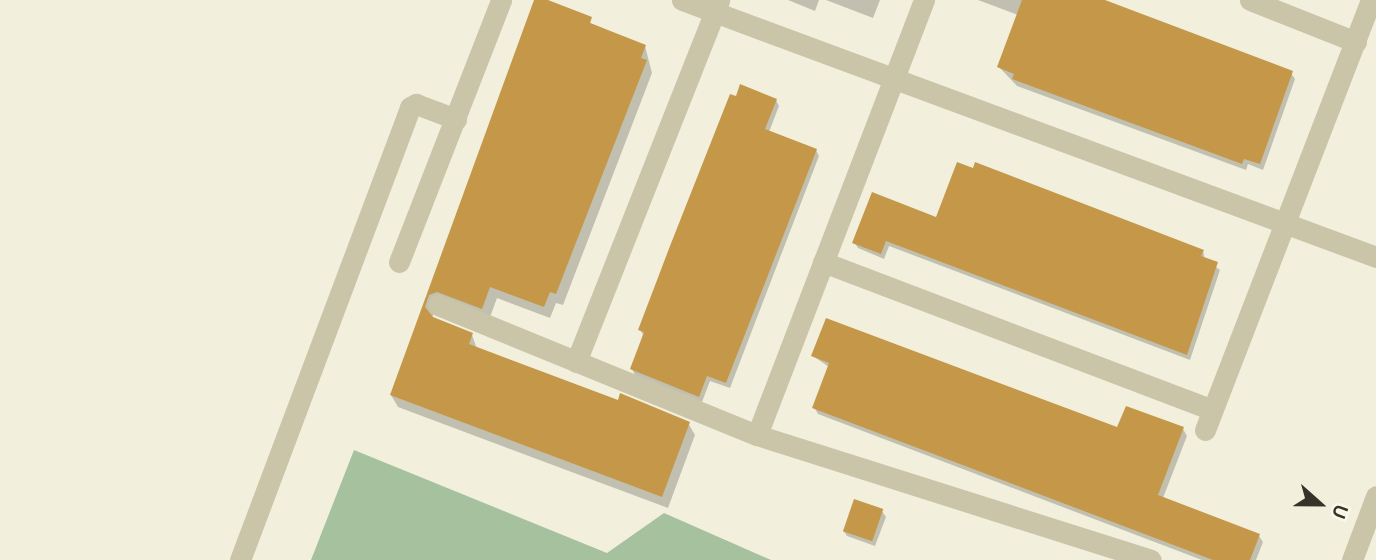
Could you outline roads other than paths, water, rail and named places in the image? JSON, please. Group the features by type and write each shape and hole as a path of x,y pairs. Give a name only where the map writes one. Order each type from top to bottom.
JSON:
{"street":[{"path":"399,262 501,0"},
{"path":"682,0 716,6 895,79 1376,257"},
{"path":"757,435 924,0"},
{"path":"1250,0 1356,43"},
{"path":"823,262 1207,420 1286,224 1371,0"},
{"path":"576,362 716,6"},
{"path":"240,560 410,107 416,104 456,119"},
{"path":"438,305 757,435 1151,560"},
{"path":"1352,560 1376,496"}]}
